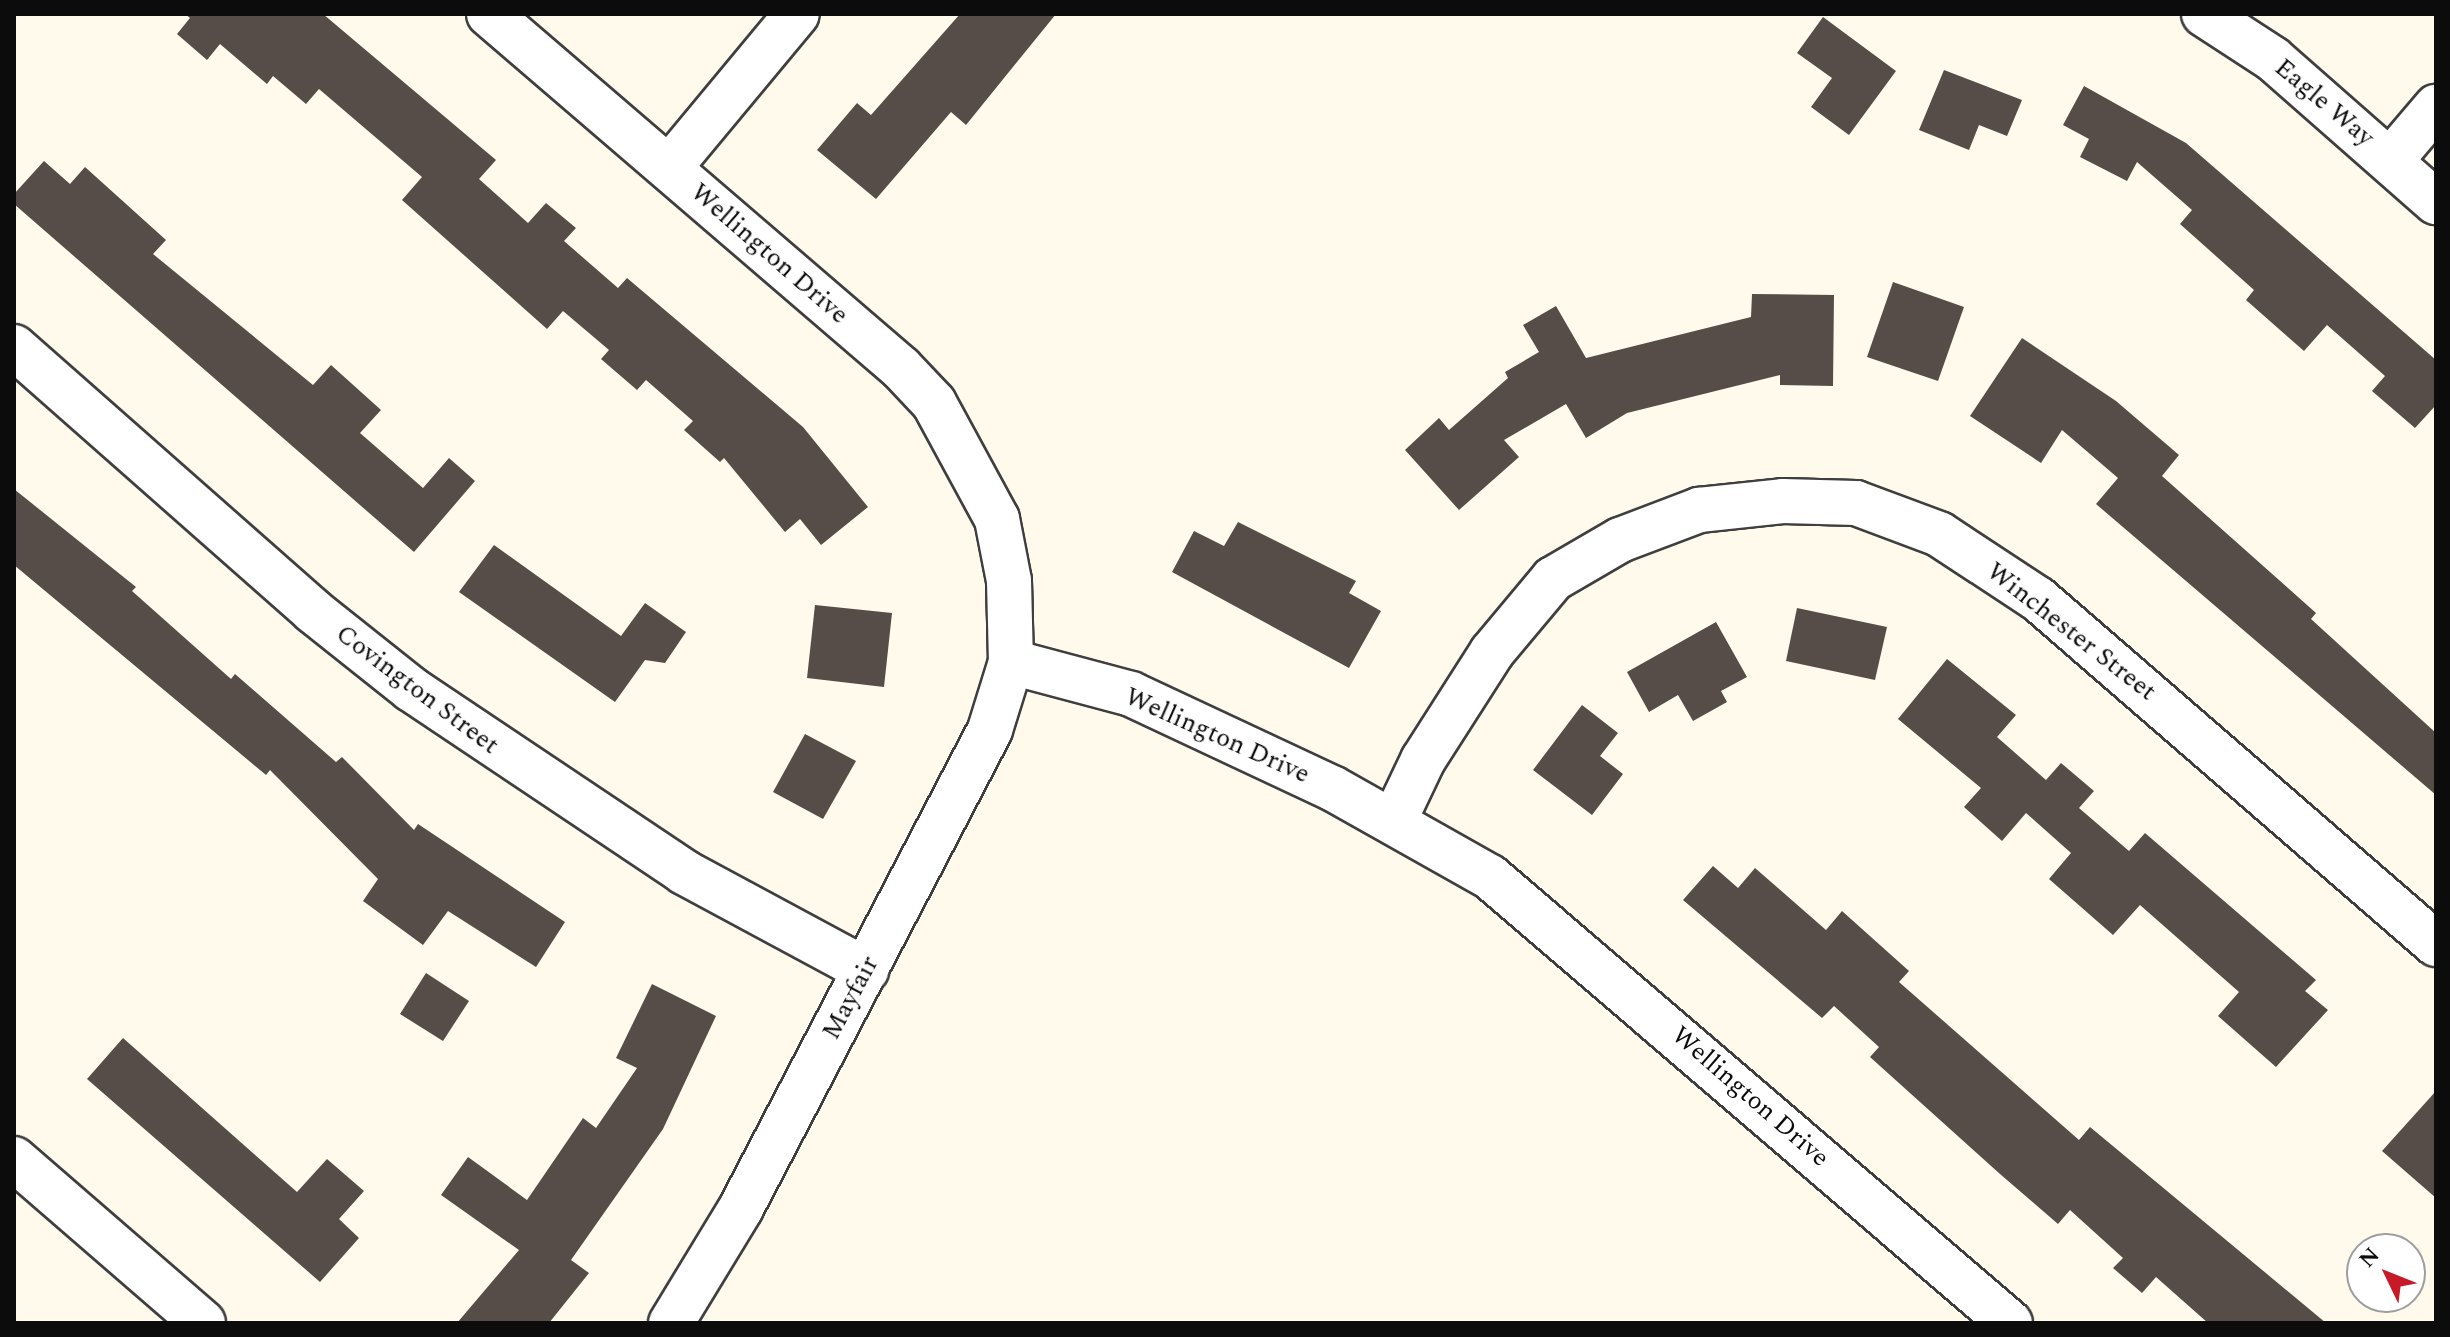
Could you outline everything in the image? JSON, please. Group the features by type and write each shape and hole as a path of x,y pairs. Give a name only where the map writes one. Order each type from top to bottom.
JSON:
{"street":[{"name":"Wellington Drive","path":"489,14 669,168 934,403 997,519 1009,581 1011,662 1131,694 1394,821 1490,877 1552,926 2010,1323"},
{"path":"669,168 797,14"},
{"name":"Eagle Way","path":"2204,14 2273,59 2436,202"},
{"path":"2391,160 2436,107"},
{"name":"Covington Street","path":"14,347 301,601 411,689 684,872 866,970"},
{"name":"Winchester Street","path":"1394,821 1423,760 1492,652 1553,579 1620,540 1699,510 1783,501 1856,503 1939,534 2038,599 2436,944"},
{"name":"Mayfair","path":"671,1323 741,1208 990,730 1011,662"},
{"path":"14,1159 203,1323"}],"building":[{"path":"185,14 323,14 496,160 479,179 528,223 546,203 576,228 564,241 618,288 627,278 803,427 868,507 821,545 800,519 785,532 724,458 720,462 684,430 693,421 646,380 637,390 601,359 609,350 563,311 547,329 402,200 422,177 319,89 306,104 273,76 267,84 220,44 207,60 177,34 190,18"},
{"path":"960,14 1056,14 966,125 951,112 876,199 817,150 857,103 871,115"},
{"path":"1823,17 1896,71 1849,135 1811,107 1832,78 1797,53"},
{"path":"1944,70 2022,100 2007,136 1979,125 1969,150 1919,130"},
{"path":"2084,86 2186,143 2436,360 2436,405 2415,428 2372,391 2385,376 2327,325 2304,351 2246,300 2254,290 2180,224 2192,210 2137,162 2127,181 2080,157 2089,139 2063,125"},
{"path":"44,161 70,184 85,167 166,240 153,254 313,385 331,365 381,410 360,433 423,488 449,458 475,481 414,552 14,204 14,194"},
{"path":"1893,282 1964,307 1938,381 1867,357"},
{"path":"1752,294 1834,295 1833,386 1780,385 1780,375 1627,413 1586,438 1566,404 1504,440 1519,457 1459,510 1405,450 1439,418 1449,430 1508,378 1505,372 1539,352 1523,325 1556,306 1586,358 1751,317"},
{"path":"2022,338 2116,401 2179,455 2162,476 2316,613 2311,619 2436,733 2436,795 2096,504 2118,478 2062,430 2041,463 1970,416"},
{"path":"14,489 136,587 132,591 231,679 235,674 336,762 342,757 414,830 418,824 565,922 536,967 448,911 423,945 363,901 378,879 270,770 266,775 14,565"},
{"path":"1238,522 1356,581 1349,593 1381,611 1349,668 1172,572 1194,531 1224,546"},
{"path":"494,545 621,636 645,603 686,632 665,663 645,660 615,702 459,592"},
{"path":"815,605 892,613 884,687 807,678"},
{"path":"1797,608 1887,627 1875,680 1786,661"},
{"path":"1716,622 1747,677 1721,691 1727,702 1693,721 1678,695 1649,712 1627,672"},
{"path":"1947,659 2016,715 1997,737 2046,780 2061,763 2094,791 2079,808 2129,851 2145,833 2316,980 2305,991 2328,1010 2276,1067 2218,1016 2239,992 2140,905 2113,935 2049,879 2071,853 2026,813 2002,841 1964,807 1981,788 1898,719"},
{"path":"1582,705 1618,733 1600,756 1623,774 1592,815 1533,770"},
{"path":"805,734 856,761 823,819 773,792"},
{"path":"1713,866 1738,888 1755,868 1826,930 1842,911 1909,971 1899,982 2079,1140 2090,1127 2326,1323 2208,1323 2156,1277 2142,1293 2113,1268 2123,1258 2070,1210 2058,1224 1870,1057 1879,1047 1834,1006 1822,1018 1683,900"},
{"path":"426,973 469,1001 443,1041 400,1014"},
{"path":"652,984 716,1016 663,1129 571,1260 589,1273 549,1323 457,1323 519,1250 441,1195 468,1157 527,1200 583,1118 596,1128 637,1068 616,1058"},
{"path":"123,1038 297,1192 327,1159 364,1191 339,1219 359,1238 320,1282 87,1079"},
{"path":"2436,1091 2436,1198 2382,1151"}]}
